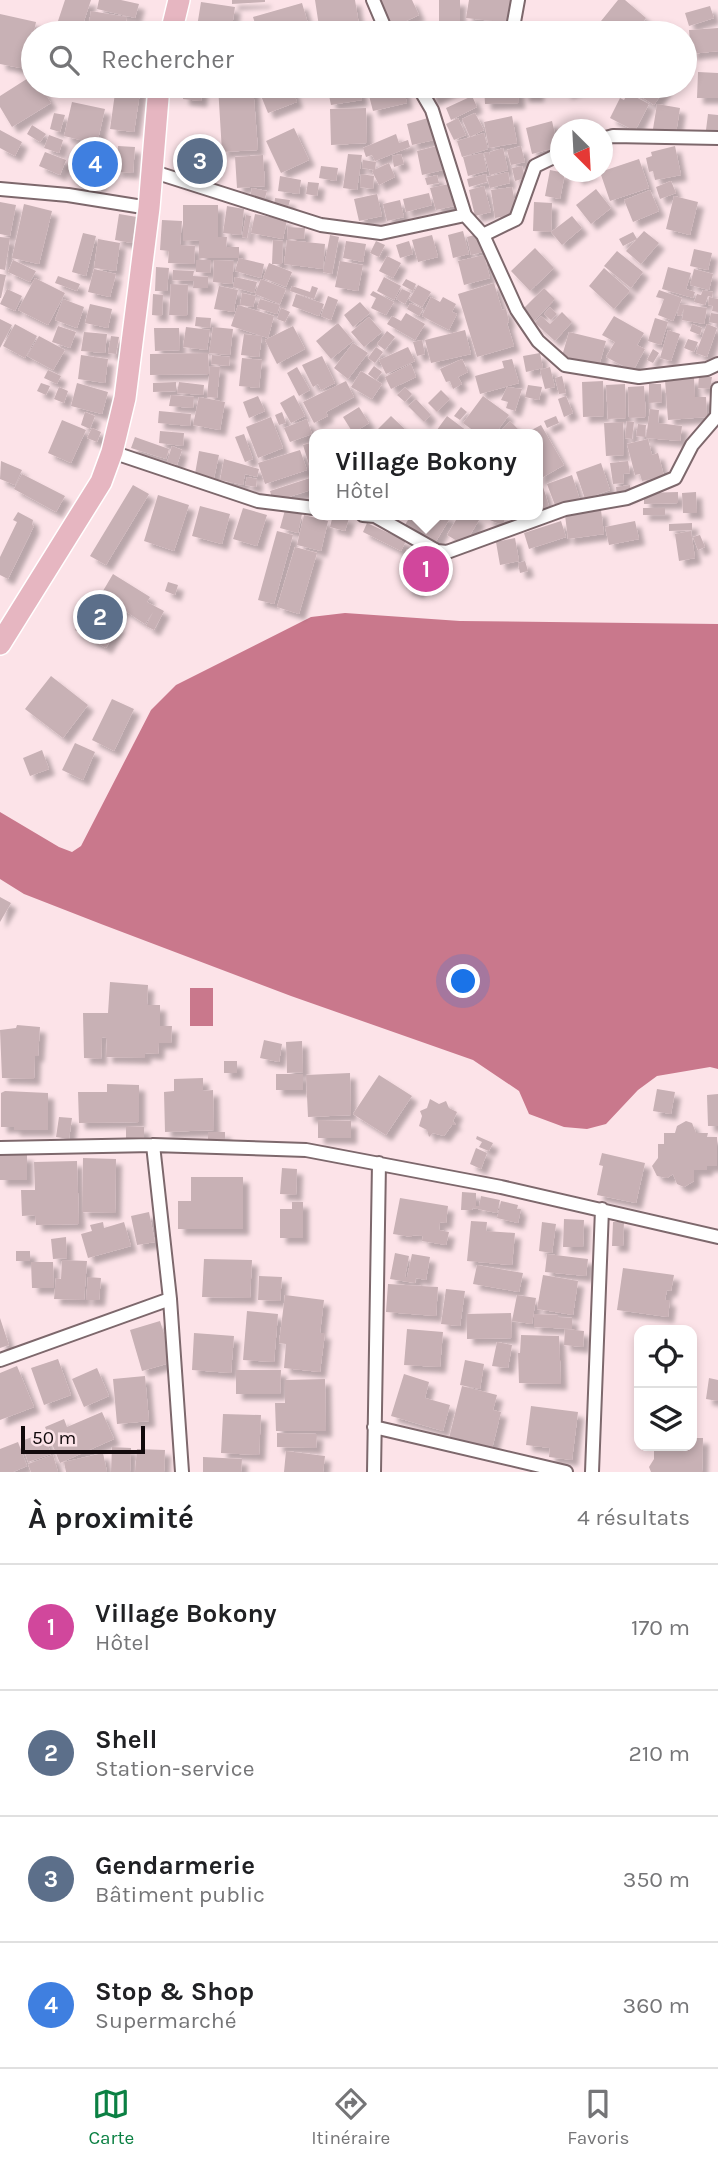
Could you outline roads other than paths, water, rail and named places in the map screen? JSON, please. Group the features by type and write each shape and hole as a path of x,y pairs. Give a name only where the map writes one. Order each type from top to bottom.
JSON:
{"main road":[{"path":"174,21 179,0"},
{"path":"0,644 101,482 112,452 125,398 149,208 158,98"}],"street":[{"path":"373,0 382,21"},
{"path":"514,21 517,0"},
{"path":"425,98 432,110 466,215 482,235 517,310 538,341 565,365 639,377 707,369 718,363"},
{"path":"613,136 718,138"},
{"path":"482,235 516,219 535,166 550,159"},
{"path":"150,171 321,225 381,233 466,215"},
{"path":"0,188 68,195 149,208"},
{"path":"543,517 565,509 627,498 674,478 692,445 717,416 718,388"},
{"path":"112,452 258,501 309,507"},
{"path":"382,520 437,551 447,552 535,520"},
{"path":"0,1148 153,1145 306,1150 602,1209 718,1237"},
{"path":"153,1145 170,1299 182,1472"},
{"path":"374,1472 379,1163"},
{"path":"592,1472 602,1209"},
{"path":"0,1360 170,1299"},
{"path":"374,1427 566,1472"}],"place":[{"name":"Gendarmerie","path":"200,161"},
{"name":"Stop & Shop","path":"95,164"},
{"name":"Village Bokony","path":"426,569"},
{"name":"Shell","path":"100,617"}]}
